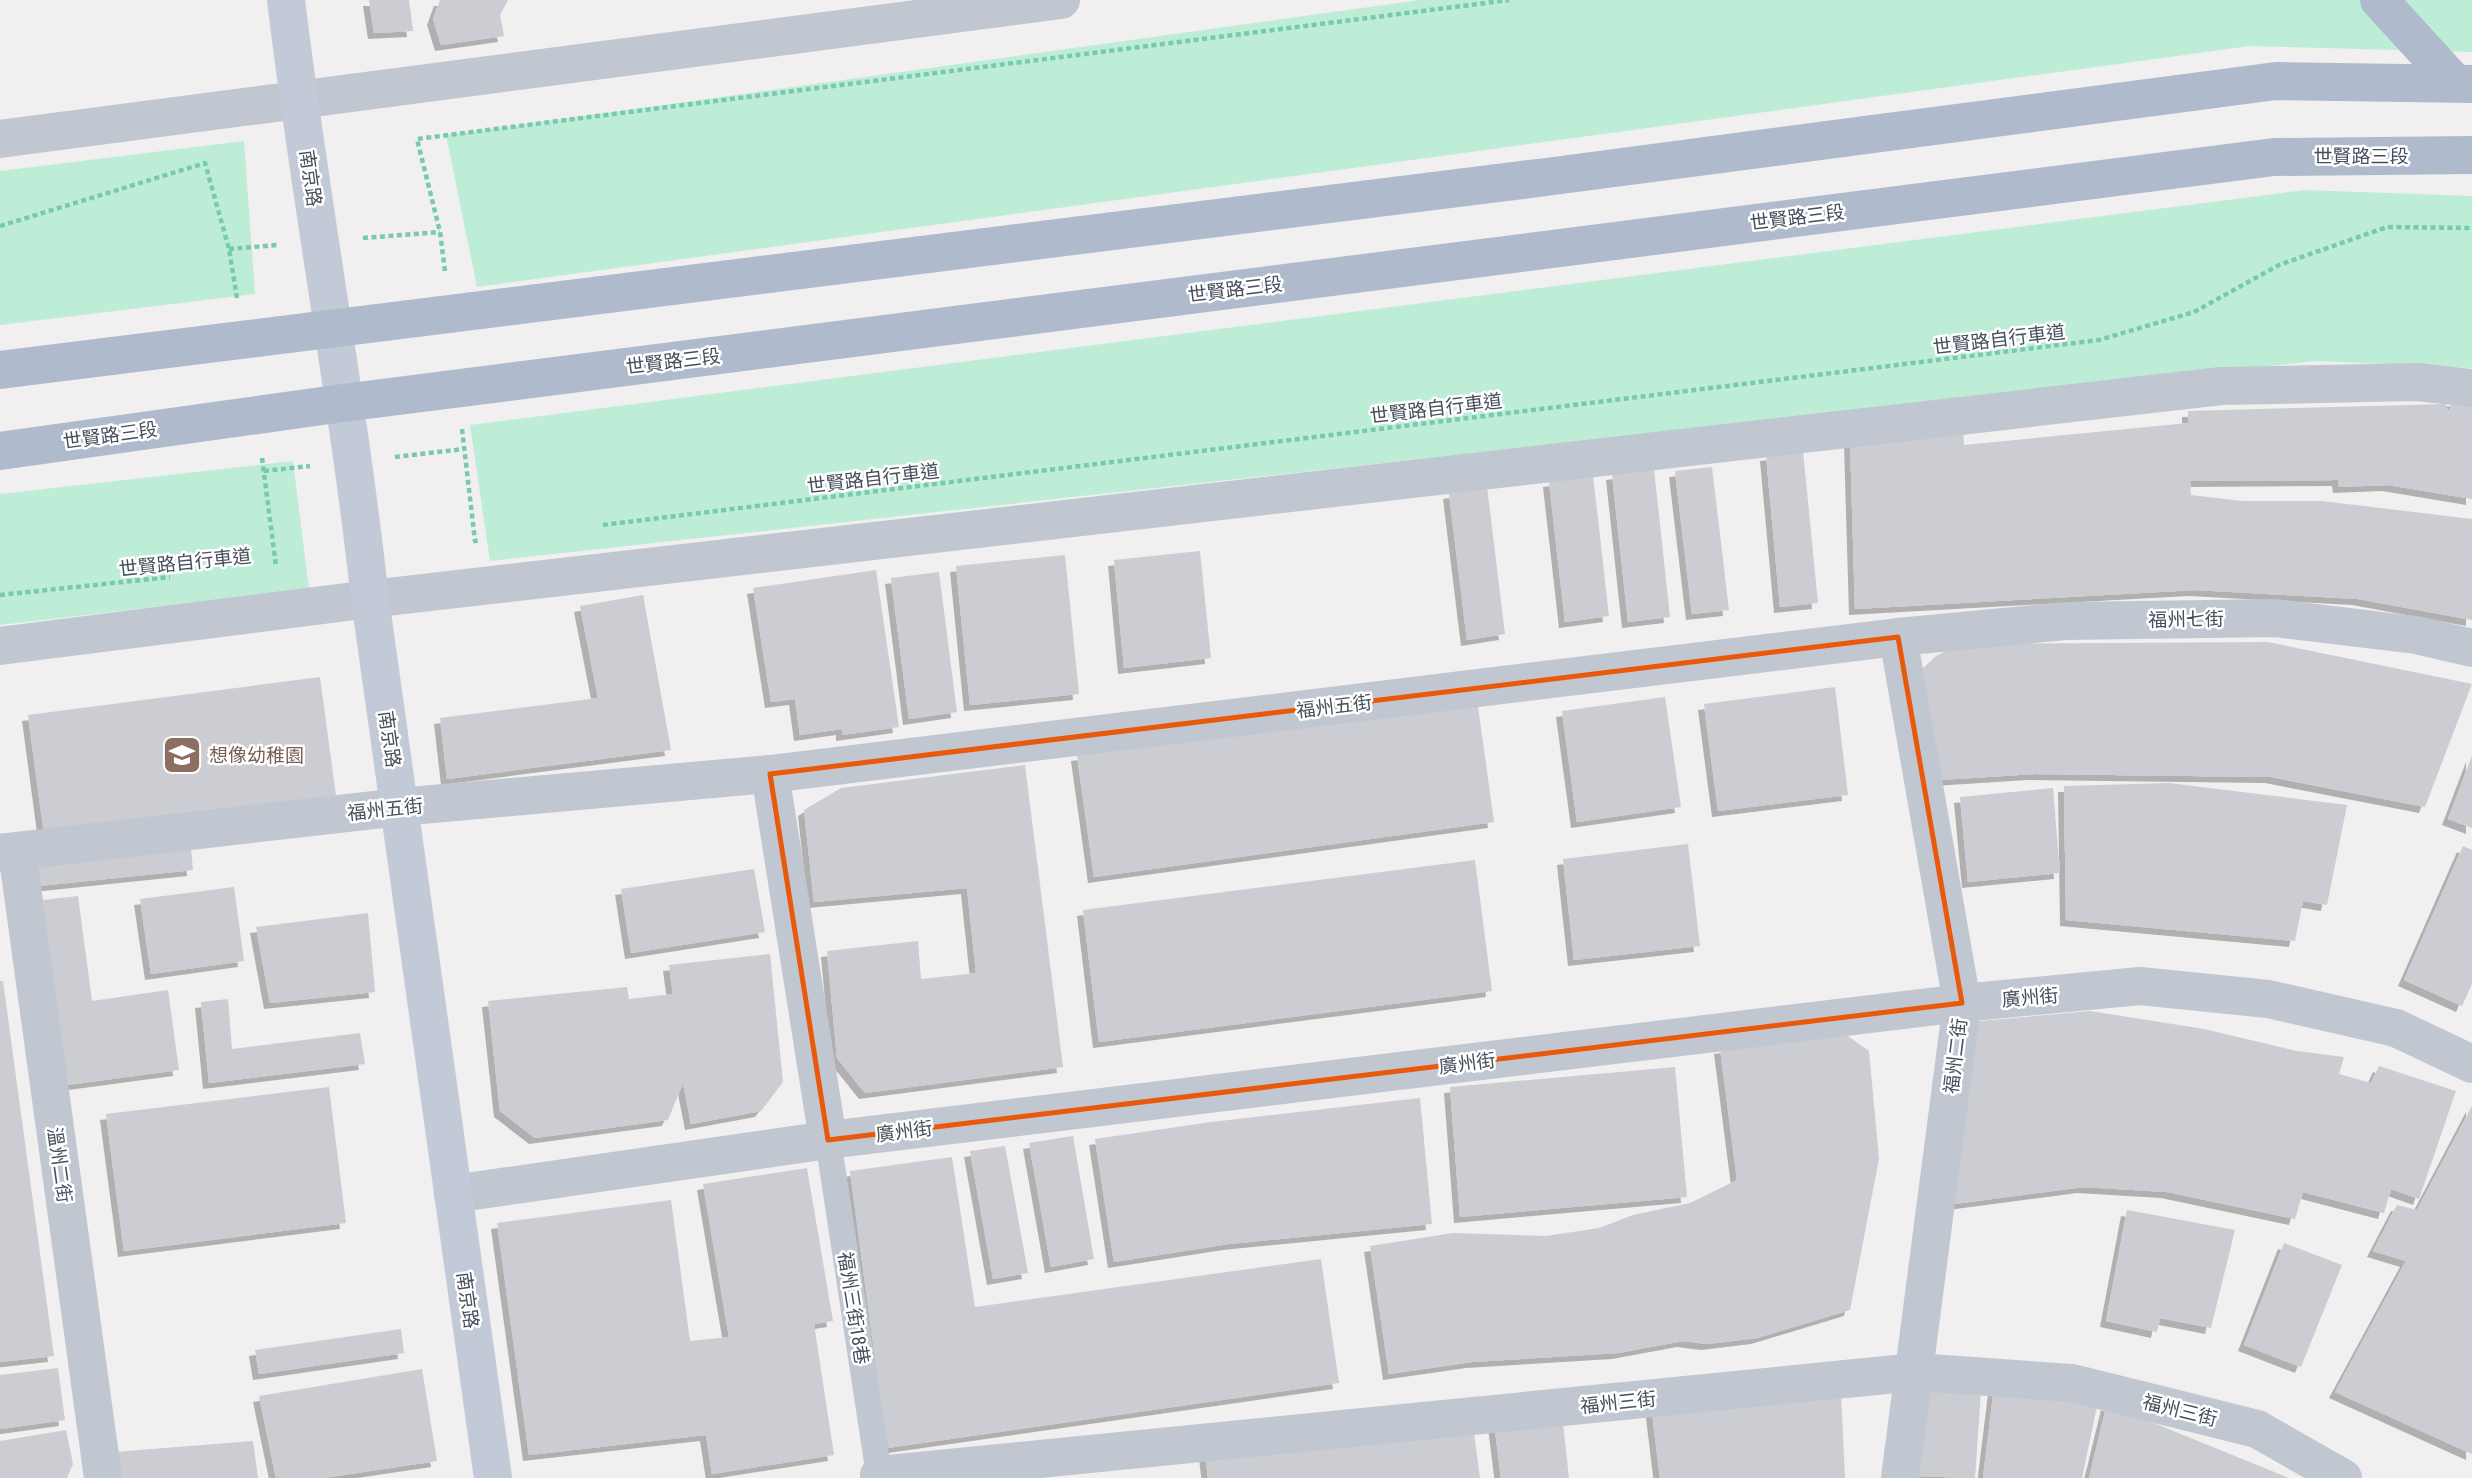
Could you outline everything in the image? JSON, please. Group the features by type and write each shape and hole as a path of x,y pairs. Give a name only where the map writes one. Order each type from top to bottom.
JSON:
{"main road":[{"path":"2379,0 2463,84"},
{"path":"0,370 1546,177 2276,81 2463,84"},
{"name":"世賢路三段","path":"0,451 343,403 2274,157 2472,155"}],"street":[{"name":"南京路","path":"286,0 343,403 357,478 370,600 494,1478"},
{"path":"0,139 301,102 1014,3 1061,0"},
{"path":"0,646 370,600 2221,386 2417,382 2472,388"},
{"name":"福州七街","path":"1898,637 2066,621 2275,618 2416,635 2472,648"},
{"name":"福州五街","path":"8,852 399,807 770,774 1898,637"},
{"name":"福州二街","path":"1898,637 1962,1003 1916,1372 1900,1478"},
{"path":"770,774 828,1140"},
{"name":"溫州二街","path":"8,852 103,1478"},
{"name":"廣州街","path":"453,1194 828,1140 1962,1003 2140,986 2268,999 2396,1028 2472,1064"},
{"name":"福州三街","path":"879,1477 1916,1372 2072,1382 2257,1429 2343,1478"}],"lane":[{"name":"福州三街18巷","path":"828,1140 879,1477"}],"path":[{"path":"440,232 417,139 1510,0"},
{"path":"0,226 205,163 229,249"},
{"name":"世賢路自行車道","path":"600,526 2099,340 2194,312 2279,265 2387,227 2472,228"},
{"path":"464,449 475,541 489,539"},
{"name":"世賢路自行車道","path":"264,471 278,566 264,568"},
{"name":"世賢路自行車道","path":"0,595 180,576"}],"highlighted area":[{"path":"1898,637 1962,1003 828,1140 770,774"}],"green space":[{"path":"1420,0 2472,0 2472,52 2250,46 477,287 446,135"},
{"path":"244,141 255,294 0,325 0,171"},
{"path":"2305,190 2472,196 2472,368 2315,361 490,561 470,425"},
{"path":"293,461 309,589 0,625 0,494"}],"building":[{"path":"369,0 409,0 413,31 374,33"},
{"path":"440,0 508,0 500,15 504,36 441,45 433,19"},
{"path":"2452,400 2472,403 2472,499 2388,485 2339,487 2338,480 2190,481 2191,495 2242,501 2322,501 2472,519 2472,620 2358,599 2195,590 1855,609 1850,439 1963,428 1964,445 2188,423 2188,411 2445,404 2449,412"},
{"path":"1803,451 1818,603 1780,607 1766,455"},
{"path":"1712,467 1729,610 1692,614 1675,471"},
{"path":"1654,469 1670,617 1628,622 1612,474"},
{"path":"1593,475 1609,616 1565,622 1549,481"},
{"path":"1487,487 1505,634 1467,640 1449,493"},
{"path":"1200,551 1211,658 1124,668 1114,560"},
{"path":"1065,555 1079,694 970,705 956,566"},
{"path":"876,570 899,727 842,735 842,729 800,735 795,699 771,702 753,588"},
{"path":"939,572 957,712 909,719 891,578"},
{"path":"643,595 671,750 447,779 440,718 598,698 580,606"},
{"path":"2268,642 2472,684 2425,807 2271,777 2034,774 1924,781 1912,679 1936,656 1960,644"},
{"name":"想像幼稚園","path":"320,677 336,796 44,834 28,715"},
{"path":"1835,687 1848,795 1718,811 1704,704"},
{"path":"1665,697 1681,807 1577,822 1562,711"},
{"path":"1477,699 1494,822 1094,877 1077,755"},
{"path":"2472,756 2472,828 2448,819"},
{"path":"1025,765 1063,1067 865,1093 837,1058 827,951 918,941 921,979 976,973 967,888 814,902 804,810 841,788"},
{"path":"2169,783 2347,805 2327,905 2303,901 2295,941 2066,920 2064,786"},
{"path":"2053,788 2060,873 1968,882 1960,797"},
{"path":"190,837 193,870 39,886 35,853"},
{"path":"1688,844 1700,946 1574,960 1563,859"},
{"path":"2463,846 2472,850 2472,984 2462,1006 2404,980"},
{"path":"1475,860 1492,991 1099,1042 1083,910"},
{"path":"754,869 765,932 631,953 621,889"},
{"path":"234,887 244,961 151,974 140,899"},
{"path":"78,896 92,1001 168,990 179,1070 67,1085 43,900"},
{"path":"368,913 375,992 270,1003 256,927"},
{"path":"770,954 783,1082 761,1111 691,1124 683,1083 668,1120 535,1138 500,1111 488,1001 627,987 629,999 673,994 669,965"},
{"path":"0,981 3,981 54,1356 0,1362"},
{"path":"228,999 232,1049 360,1033 365,1064 209,1083 201,1002"},
{"path":"2090,1011 2204,1029 2297,1051 2344,1057 2339,1074 2371,1083 2379,1066 2456,1091 2419,1199 2391,1189 2384,1213 2303,1192 2295,1219 2167,1192 2083,1187 1939,1206 1970,1022"},
{"path":"1842,1032 1869,1051 1879,1159 1850,1310 1757,1338 1707,1344 1683,1341 1618,1353 1472,1362 1389,1374 1370,1246 1453,1233 1546,1236 1599,1228 1633,1215 1690,1203 1737,1180 1720,1048"},
{"path":"1675,1067 1687,1197 1460,1217 1450,1087"},
{"path":"329,1087 346,1223 124,1251 106,1114"},
{"path":"1420,1098 1432,1224 1229,1244 1114,1262 1095,1139 1211,1122"},
{"path":"2472,1106 2472,1454 2335,1392 2406,1261 2373,1251 2397,1205 2417,1210"},
{"path":"1073,1136 1094,1259 1051,1267 1029,1143"},
{"path":"1005,1146 1028,1273 993,1279 970,1151"},
{"path":"952,1157 975,1307 1321,1259 1339,1383 887,1448 850,1171"},
{"path":"807,1168 833,1321 814,1324 834,1455 712,1474 706,1435 529,1455 497,1223 671,1200 690,1341 729,1337 703,1184"},
{"path":"2127,1210 2235,1230 2211,1328 2160,1318 2157,1332 2106,1321"},
{"path":"2284,1243 2342,1265 2301,1367 2244,1345"},
{"path":"401,1329 404,1353 259,1374 255,1350"},
{"path":"58,1368 65,1420 0,1429 0,1375"},
{"path":"422,1369 437,1461 323,1478 276,1478 259,1396"},
{"path":"1982,1377 1975,1478 1913,1476 1923,1389"},
{"path":"1994,1388 2097,1406 2082,1478 1983,1478"},
{"path":"1841,1394 1845,1478 1660,1478 1650,1396"},
{"path":"2107,1404 2289,1478 2089,1478"},
{"path":"1561,1406 1569,1478 1501,1478 1493,1414"},
{"path":"1472,1418 1480,1478 1208,1478 1205,1453"},
{"path":"66,1430 73,1464 67,1478 0,1478 0,1441"},
{"path":"253,1441 258,1478 118,1478 114,1452"}],"place":[{"name":"想像幼稚園","path":"182,755"}]}
